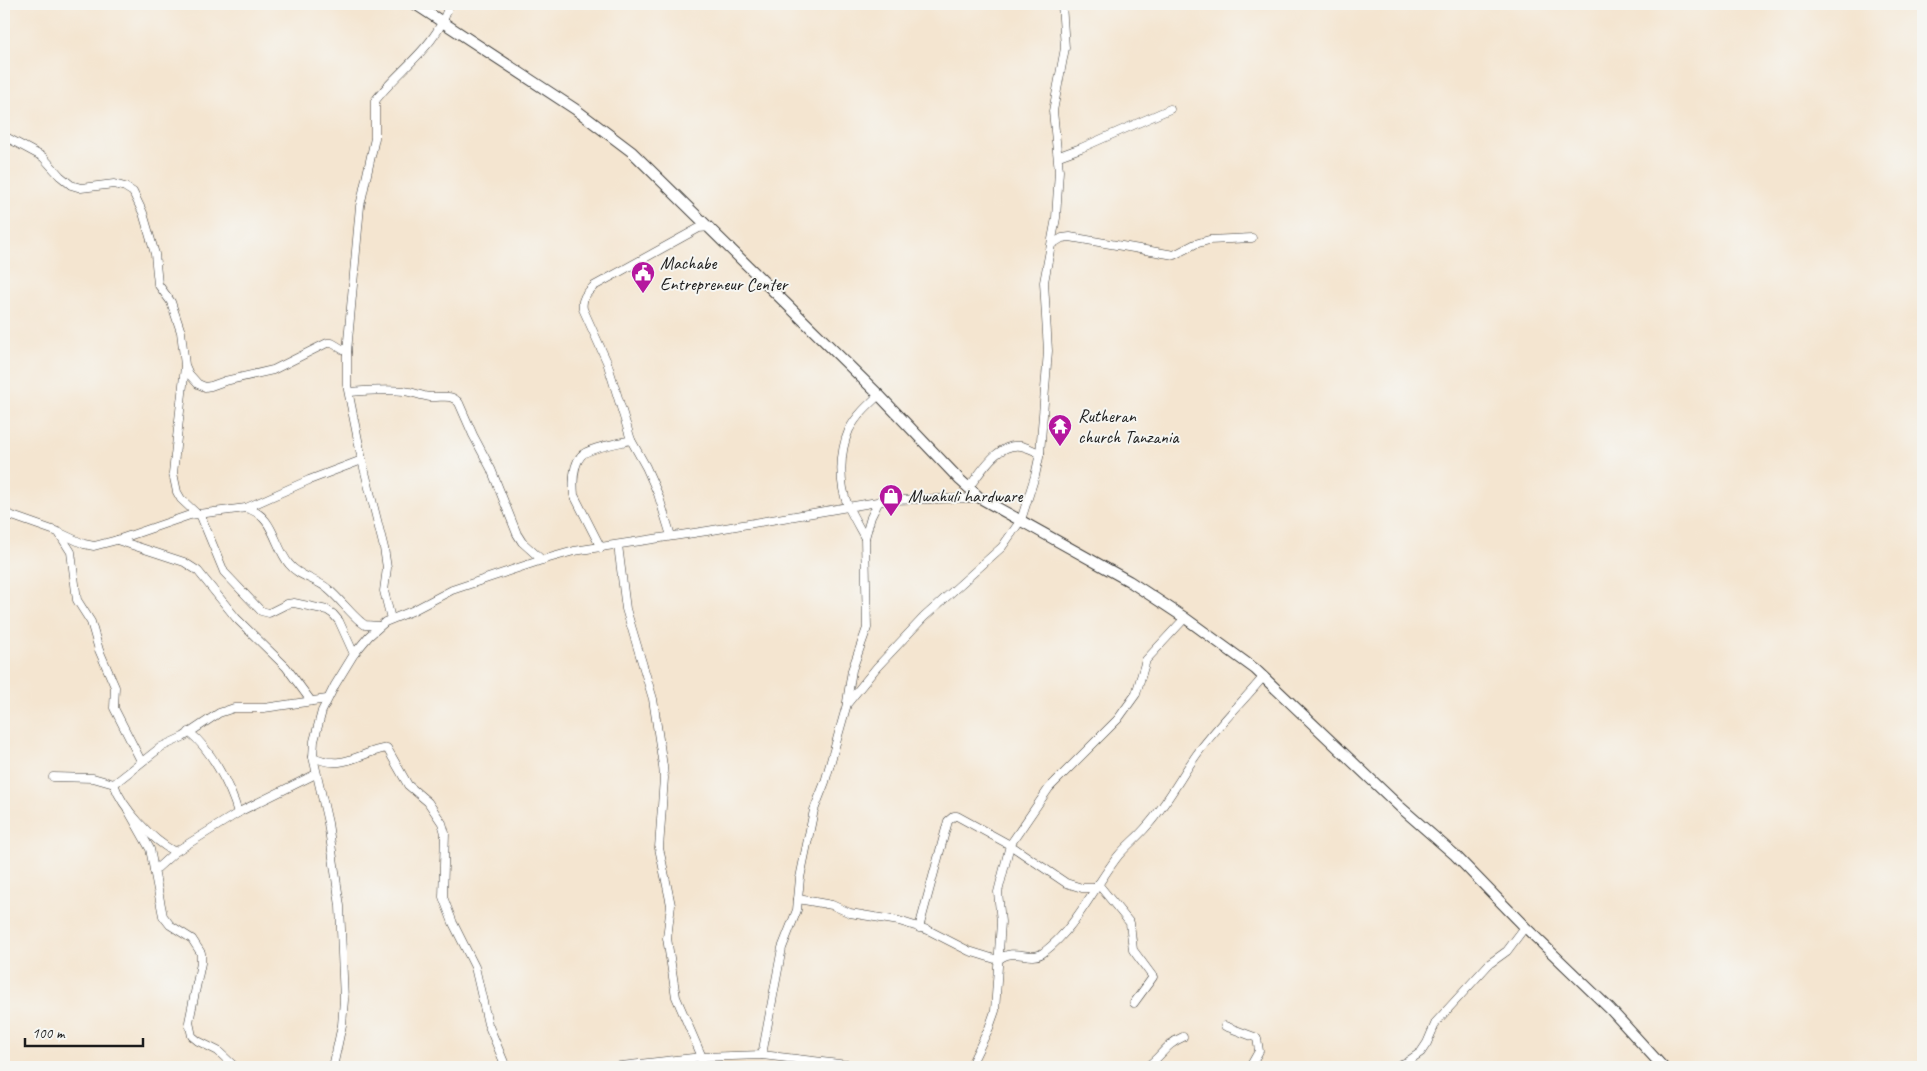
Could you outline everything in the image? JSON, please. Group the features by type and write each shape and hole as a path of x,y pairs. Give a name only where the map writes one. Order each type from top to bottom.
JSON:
{"street":[{"path":"416,4 575,109 632,152 879,395 968,488 980,498 1129,581 1185,618 1264,676 1399,806 1455,855 1525,928 1610,1010 1663,1067"},
{"path":"391,618 384,591 386,568 384,548 362,460 348,392 347,352 360,206 375,138 375,101 428,43 442,21 449,4"},
{"path":"847,704 924,617 1002,547 1021,520 1035,476 1040,453 1048,352 1044,282 1056,218 1059,171 1053,111 1065,48 1062,4"},
{"path":"1058,156 1081,148 1170,109"},
{"path":"4,136 43,157 60,176 72,185 81,188 114,184 125,186 133,192 144,213 155,254 158,284 171,302 181,332 185,365 183,399 172,474 177,492 181,499 199,514 224,572 261,611 269,613 287,604 294,603 327,610 334,614 339,621 354,654"},
{"path":"672,536 658,494 631,440 607,362 584,309 583,299 594,286 699,228 710,227"},
{"path":"1052,244 1062,238 1070,237 1174,255 1195,244 1209,240 1252,238"},
{"path":"185,365 189,374 198,384 205,386 273,370 327,343 332,343 347,352"},
{"path":"348,392 388,390 432,397 449,396 456,399 487,460 517,534 522,542 542,560"},
{"path":"865,538 848,506 842,479 842,463 846,438 858,417 879,395"},
{"path":"601,548 574,495 573,486 577,462 585,452 631,440"},
{"path":"968,488 996,454 1002,450 1020,446 1040,453"},
{"path":"4,513 58,532 89,546 117,540 156,526 199,514 246,508 309,480 362,460"},
{"path":"333,1067 342,1025 344,1000 341,922 328,823 313,757 318,726 327,699 354,654 379,626 391,618 412,611 452,590 574,551 879,501 980,498"},
{"path":"762,1055 782,948 797,910 800,878 814,810 823,787 847,704 852,670 867,628 865,538 871,517 879,501"},
{"path":"246,508 254,511 267,523 274,532 287,562 295,570 329,589 361,622 366,625 379,626"},
{"path":"58,532 71,552 76,597 91,622 98,650 115,687 114,708 141,762"},
{"path":"117,540 184,562 198,571 236,618 286,667 311,701"},
{"path":"618,545 626,608 653,699 663,766 659,848 671,905 667,938 674,987 679,1004 702,1057 701,1067"},
{"path":"970,1067 993,1019 996,1004 995,986 1001,922 998,892 1010,845 1048,788 1118,718 1136,694 1146,660 1185,618"},
{"path":"798,899 832,905 850,913 899,921 936,934 969,951 998,960 1008,954 1034,956 1043,954 1078,916 1119,854 1147,826 1164,805 1197,754 1215,731 1239,707 1264,676"},
{"path":"114,784 161,747 189,732 209,717 234,708 264,708 327,699"},
{"path":"189,732 201,742 212,758 234,800 238,812"},
{"path":"313,757 326,763 341,763 387,748 408,786 428,802 442,823 445,833 443,897 453,923 475,967 488,1024 506,1067"},
{"path":"154,871 175,852 238,812 316,774"},
{"path":"53,777 89,777 114,784"},
{"path":"114,784 118,796 148,843 161,910 165,921 192,939 201,953 201,963 190,1022 192,1036 218,1051 234,1067"},
{"path":"128,810 160,842 175,852"},
{"path":"919,928 935,865 950,818 957,816 1010,845 1066,883 1082,888 1097,886"},
{"path":"1097,886 1130,923 1133,950 1153,977 1134,1003"},
{"path":"1394,1067 1407,1062 1421,1052 1436,1022 1489,964 1507,951 1525,928"},
{"path":"1226,1026 1257,1038 1259,1051 1250,1067"},
{"path":"1146,1067 1169,1044 1184,1037"},
{"path":"612,1067 702,1057 762,1055 865,1067"}],"place":[{"name":"Machabe Entrepreneur Center","path":"643,294"},
{"name":"Rutheran church Tanzania","path":"1060,447"},
{"name":"Mwahuli hardware","path":"891,517"}]}
